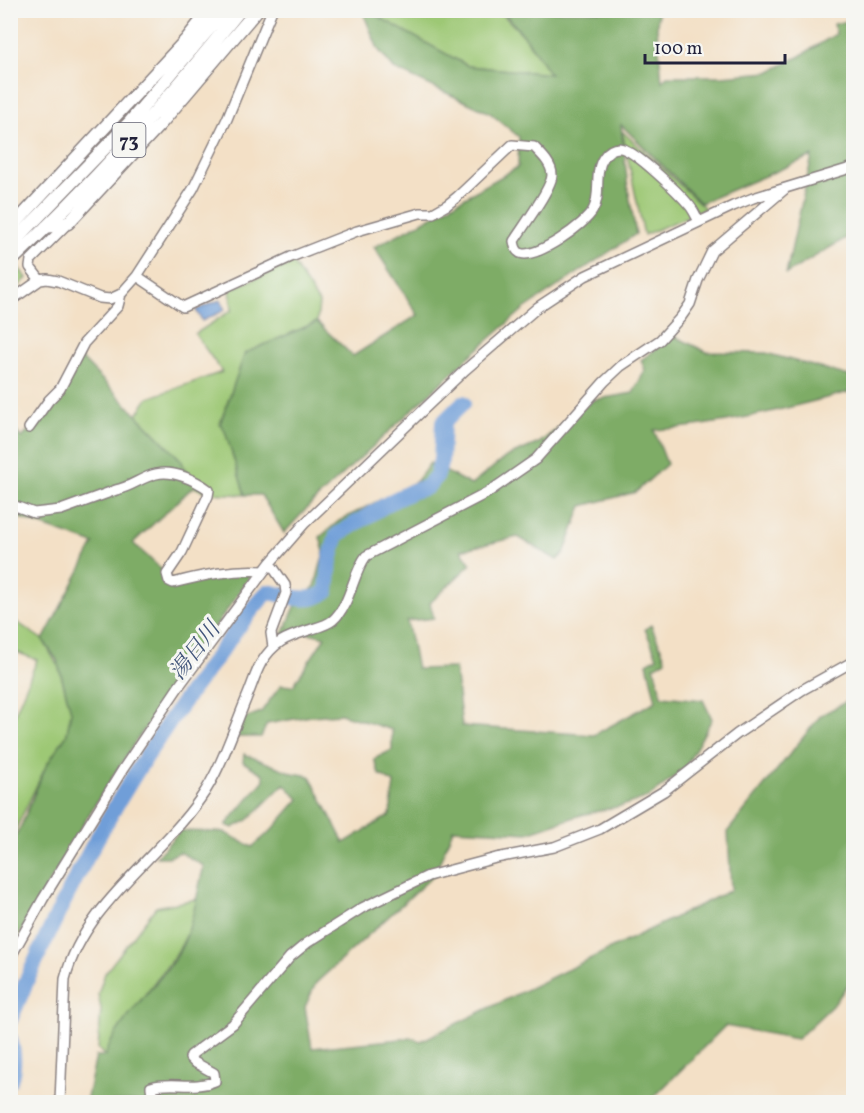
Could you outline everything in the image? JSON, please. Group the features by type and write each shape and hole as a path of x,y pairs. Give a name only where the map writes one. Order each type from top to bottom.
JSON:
{"main road":[{"name":"73","path":"10,229 172,56 210,10"},
{"name":"73","path":"10,246 130,122 225,10"},
{"name":"73","path":"10,262 140,128 240,10"},
{"path":"46,227 68,223 161,123 257,10"}],"street":[{"path":"10,301 40,280 58,281 100,298 110,299 121,294 137,276 193,189 227,119 272,10"},
{"path":"137,276 183,307 291,257 357,231 420,213 433,213 452,201 512,145 534,147 548,163 552,174 549,186 514,241 519,253 536,252 585,221 594,210 598,174 603,158 611,149 620,148 636,155 676,191 691,207 699,222"},
{"path":"10,958 43,899 123,769 179,686 267,567 334,493 465,370 538,307 585,276 753,198 854,167"},
{"path":"60,1102 65,979 70,960 102,911 201,798 226,748 260,664 273,647 281,640 333,620 343,608 358,566 366,556 487,493 536,459 604,382 621,366 660,340 681,318 690,304 698,280 712,251 785,189"},
{"path":"40,280 30,267 31,260 68,223"},
{"path":"29,428 60,389 84,343 118,306 121,294"},
{"path":"10,504 34,513 61,510 116,489 126,488 156,473 179,475 209,490 182,552 167,574 169,581 173,583 200,576 267,567"},
{"path":"267,567 285,585 286,592 271,633 273,647"},
{"path":"173,1102 152,1094 151,1087 162,1084 190,1085 215,1081 214,1073 194,1062 190,1058 191,1055 233,1024 262,993 290,957 307,943 362,908 428,876 496,858 554,848 600,829 663,791 737,734 802,690 854,661"}],"green space":[{"path":"367,11 499,11 523,35 551,74 468,66"},
{"path":"502,11 658,11 657,29 662,81 667,76 721,76 769,72 836,34 834,24 853,20 854,233 786,274 812,156 701,203 621,125 636,234 524,309 470,356 310,505 284,533 261,495 245,495 225,431 220,424 245,353 317,322 353,356 418,315 374,247 518,167 519,137 490,113 394,69 378,49 364,15 370,12 468,66 550,74 526,38"},
{"path":"622,131 706,209 696,211 644,235"},
{"path":"293,263 319,303 317,322 245,353 220,424 225,431 245,495 209,493 193,487 181,460 137,415 148,398 222,372 195,334 232,310 230,289"},
{"path":"16,265 27,278 11,294 11,269"},
{"path":"674,336 707,352 766,353 853,377 853,391 779,410 705,425 654,430 667,464 636,492 582,506 564,553 557,560 518,537 461,550 471,564 430,603 434,618 407,621 417,669 455,668 462,726 594,735 656,701 647,663 657,657 645,629 651,625 666,660 654,667 662,696 703,700 712,719 685,768 649,797 581,815 528,833 453,829 435,874 316,983 305,1007 312,1048 411,1038 421,1041 731,890 728,831 821,715 853,698 853,977 835,1003 797,1039 725,1026 649,1102 86,1102 96,1056 105,1056 117,1031 175,958 190,925 204,866 180,852 169,857 156,857 180,831 224,832 252,847 272,830 299,799 284,784 248,820 233,828 226,825 264,780 263,774 243,762 244,754 293,773 310,776 344,843 390,815 394,783 379,774 374,759 392,750 392,730 341,714 311,716 267,724 261,737 237,737 239,720 261,712 281,685 293,686 325,637 297,630 282,636 295,607 315,586 324,552 320,537 339,521 417,481 430,463 471,485 506,457 539,443 593,400 633,393 645,370 641,360"},
{"path":"80,357 181,460 193,487 133,543 173,580 252,574 134,744 88,816 11,949 11,843 21,826 46,766 67,734 71,711 57,660 43,640 94,544 11,515 11,426 22,438 68,383"},
{"path":"11,618 43,640 59,668 71,711 67,734 46,766 11,839 11,723 37,660 11,650"},
{"path":"197,899 188,932 181,946 135,1008 105,1056 98,1049 101,1009 98,994 105,973 156,907"}],"water":[{"path":"220,300 225,310 202,321 196,310"}],"waterway":[{"name":"湯日川","path":"10,1020 51,927 123,793 179,708 237,628 268,592 306,599 327,591 330,560 337,535 392,501 427,487 437,475 441,460 443,423 463,403"},
{"name":"湯日川","path":"10,1039 13,1060 10,1080"}]}
